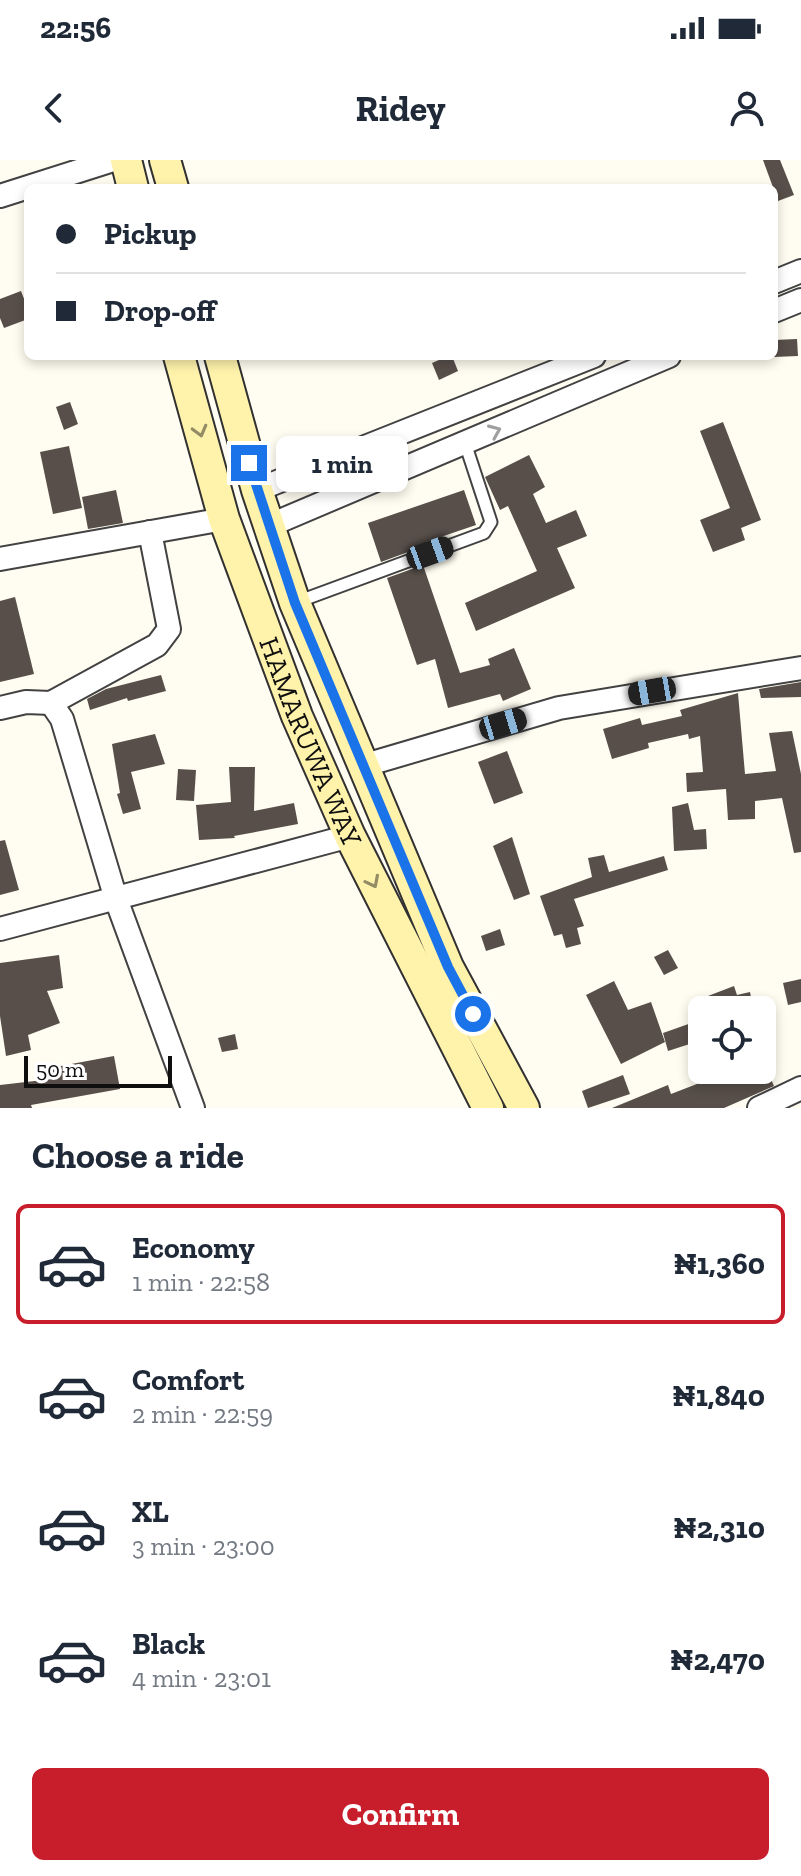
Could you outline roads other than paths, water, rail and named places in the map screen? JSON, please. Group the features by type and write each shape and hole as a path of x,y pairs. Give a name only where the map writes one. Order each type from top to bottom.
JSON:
{"main road":[{"path":"126,160 132,184"},
{"path":"165,160 172,184"},
{"name":"HAMARUWA WAY","path":"180,360 224,519 297,716 350,836 488,1108"},
{"path":"221,360 257,490 295,603 448,967 524,1108"}],"street":[{"path":"38,184 113,160"},
{"path":"0,196 24,188"},
{"path":"778,280 801,271"},
{"path":"778,309 801,300"},
{"path":"257,490 584,360"},
{"path":"268,526 660,360"},
{"path":"0,559 224,519"},
{"path":"0,708 26,702 51,703 157,645 169,629 150,532"},
{"path":"362,766 559,708 801,668"},
{"path":"51,703 62,719 116,899 193,1108"},
{"path":"0,929 350,836"},
{"path":"759,1108 801,1088"}],"lane":[{"path":"295,603 484,533 491,522 465,443"}]}
